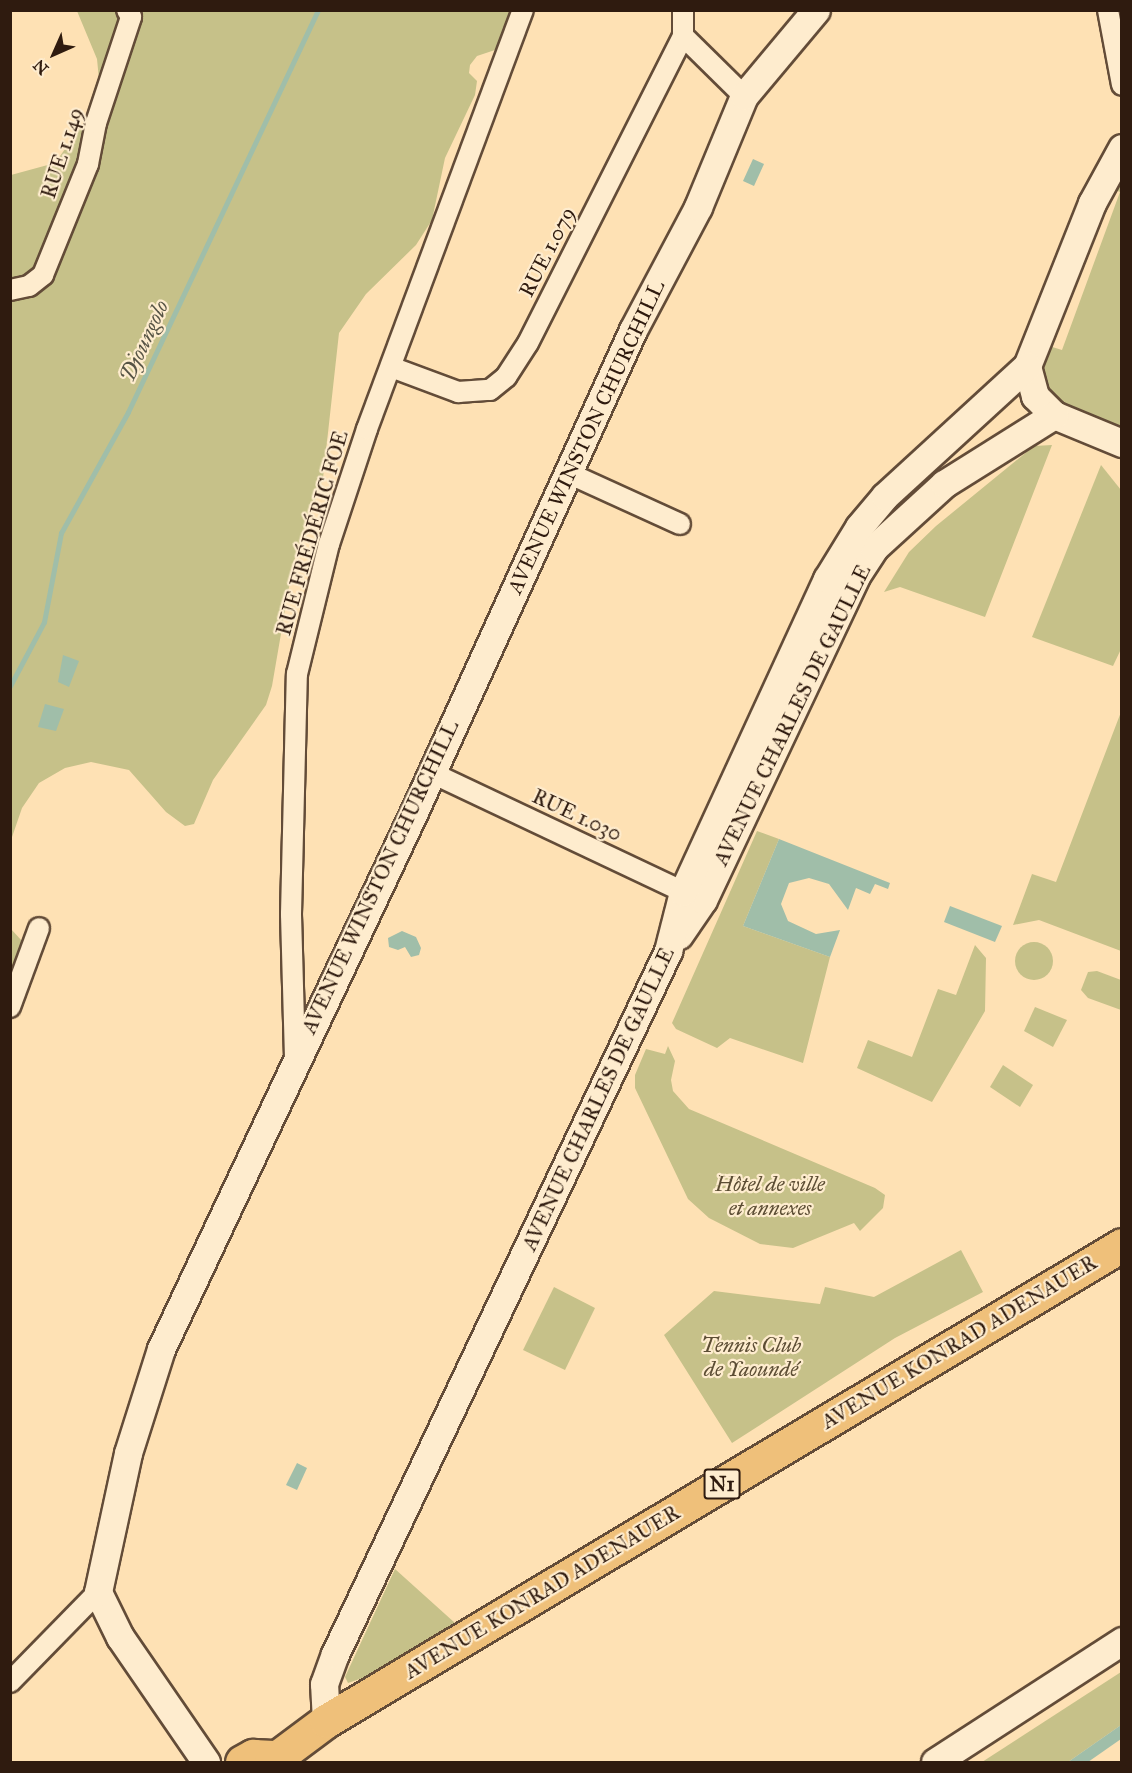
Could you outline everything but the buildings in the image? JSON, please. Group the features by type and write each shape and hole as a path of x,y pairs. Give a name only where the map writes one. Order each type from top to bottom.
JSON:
{"highway":[{"name":"AVENUE KONRAD ADENAUER","path":"262,1761 1121,1243"}],"main road":[{"name":"AVENUE WINSTON CHURCHILL","path":"98,1592 128,1453 161,1349 633,330 698,207 744,96 816,10"},
{"path":"1120,446 1054,415 1035,396 1027,366 1092,203 1122,148"},
{"name":"AVENUE CHARLES DE GAULLE","path":"326,1721 324,1684 335,1654 668,951 826,579 860,527 885,496 1027,366"},
{"name":"AVENUE CHARLES DE GAULLE","path":"693,896 856,576 874,548 944,484 1054,415"},
{"path":"98,1592 120,1637 206,1762"},
{"path":"935,1762 1122,1641"}],"street":[{"name":"RUE 1.149","path":"10,290 29,286 43,275 88,164 96,123 131,17 127,10"},
{"name":"RUE FRÉDÉRIC FOE","path":"295,1061 291,914 297,674 329,544 391,368 523,10"},
{"name":"RUE 1.079","path":"391,368 458,392 489,390 506,377 528,343 683,36 683,10"},
{"path":"1108,10 1122,85"},
{"path":"683,36 744,96"},
{"path":"568,473 680,524"},
{"name":"RUE 1.030","path":"430,772 693,896"},
{"path":"10,1007 39,927"},
{"path":"10,1682 98,1592"}],"green space":[{"path":"77,11 515,11 498,49 477,56 470,65 469,73 477,81 475,95 445,158 432,220 416,245 366,294 339,333 323,478 293,564 272,686 266,705 213,780 194,824 185,826 166,812 129,770 91,762 65,768 39,783 22,808 11,840 11,175 55,163 83,124 100,90 97,59"},
{"path":"1121,165 1121,425 1118,425 1055,401 1045,389 1042,379 1049,346 1062,350 1120,192 1111,188"},
{"path":"1052,445 985,617 900,587 884,592 909,552 936,526 1034,446"},
{"path":"1101,465 1121,490 1122,647 1113,666 1032,637"},
{"path":"1121,712 1121,951 1039,920 1013,925 1032,874 1056,882"},
{"path":"757,831 779,839 743,926 830,957 803,1063 730,1038 717,1048 676,1029 672,1023"},
{"path":"11,929 22,941 11,983"},
{"path":"1034,942 1047,948 1053,961 1047,974 1034,980 1021,974 1015,961 1021,948"},
{"path":"975,945 986,958 985,1011 932,1102 857,1068 868,1040 912,1057 938,989 956,995"},
{"path":"1097,971 1121,980 1121,1010 1088,998 1081,990 1088,972"},
{"path":"1035,1007 1067,1020 1053,1047 1024,1031"},
{"name":"Hôtel de ville et annexes","path":"668,1046 675,1061 671,1080 673,1091 689,1109 875,1188 885,1195 883,1208 860,1231 854,1223 793,1248 760,1244 709,1218 688,1199 635,1088 635,1075 646,1049 665,1054"},
{"path":"1003,1065 1033,1085 1020,1107 990,1087"},
{"name":"Tennis Club de Yaoundé","path":"961,1250 983,1292 895,1338 732,1443 664,1335 714,1291 820,1304 825,1287 874,1297"},
{"path":"554,1287 595,1308 565,1370 523,1350"},
{"path":"395,1569 455,1623 374,1674 348,1683 345,1677"},
{"path":"1121,1672 1121,1725 1068,1762 982,1762"}],"shaded area":[{"path":"753,159 764,164 754,186 743,181"},
{"path":"63,655 79,661 69,687 58,682"},
{"path":"45,704 64,709 56,731 38,727"},
{"path":"779,839 890,883 888,889 875,884 870,894 856,888 848,910 829,884 809,878 789,883 781,904 788,921 816,934 840,930 830,957 743,926"},
{"path":"950,906 1002,926 995,942 944,922"},
{"path":"402,931 416,937 421,948 419,955 411,957 405,947 398,950 389,947 388,938"},
{"path":"297,1463 307,1468 297,1490 286,1485"},
{"path":"1121,1725 1121,1739 1088,1762 1068,1762"}],"waterway":[{"name":"Djoungolo","path":"10,686 44,622 61,533 128,412 318,10"}]}
